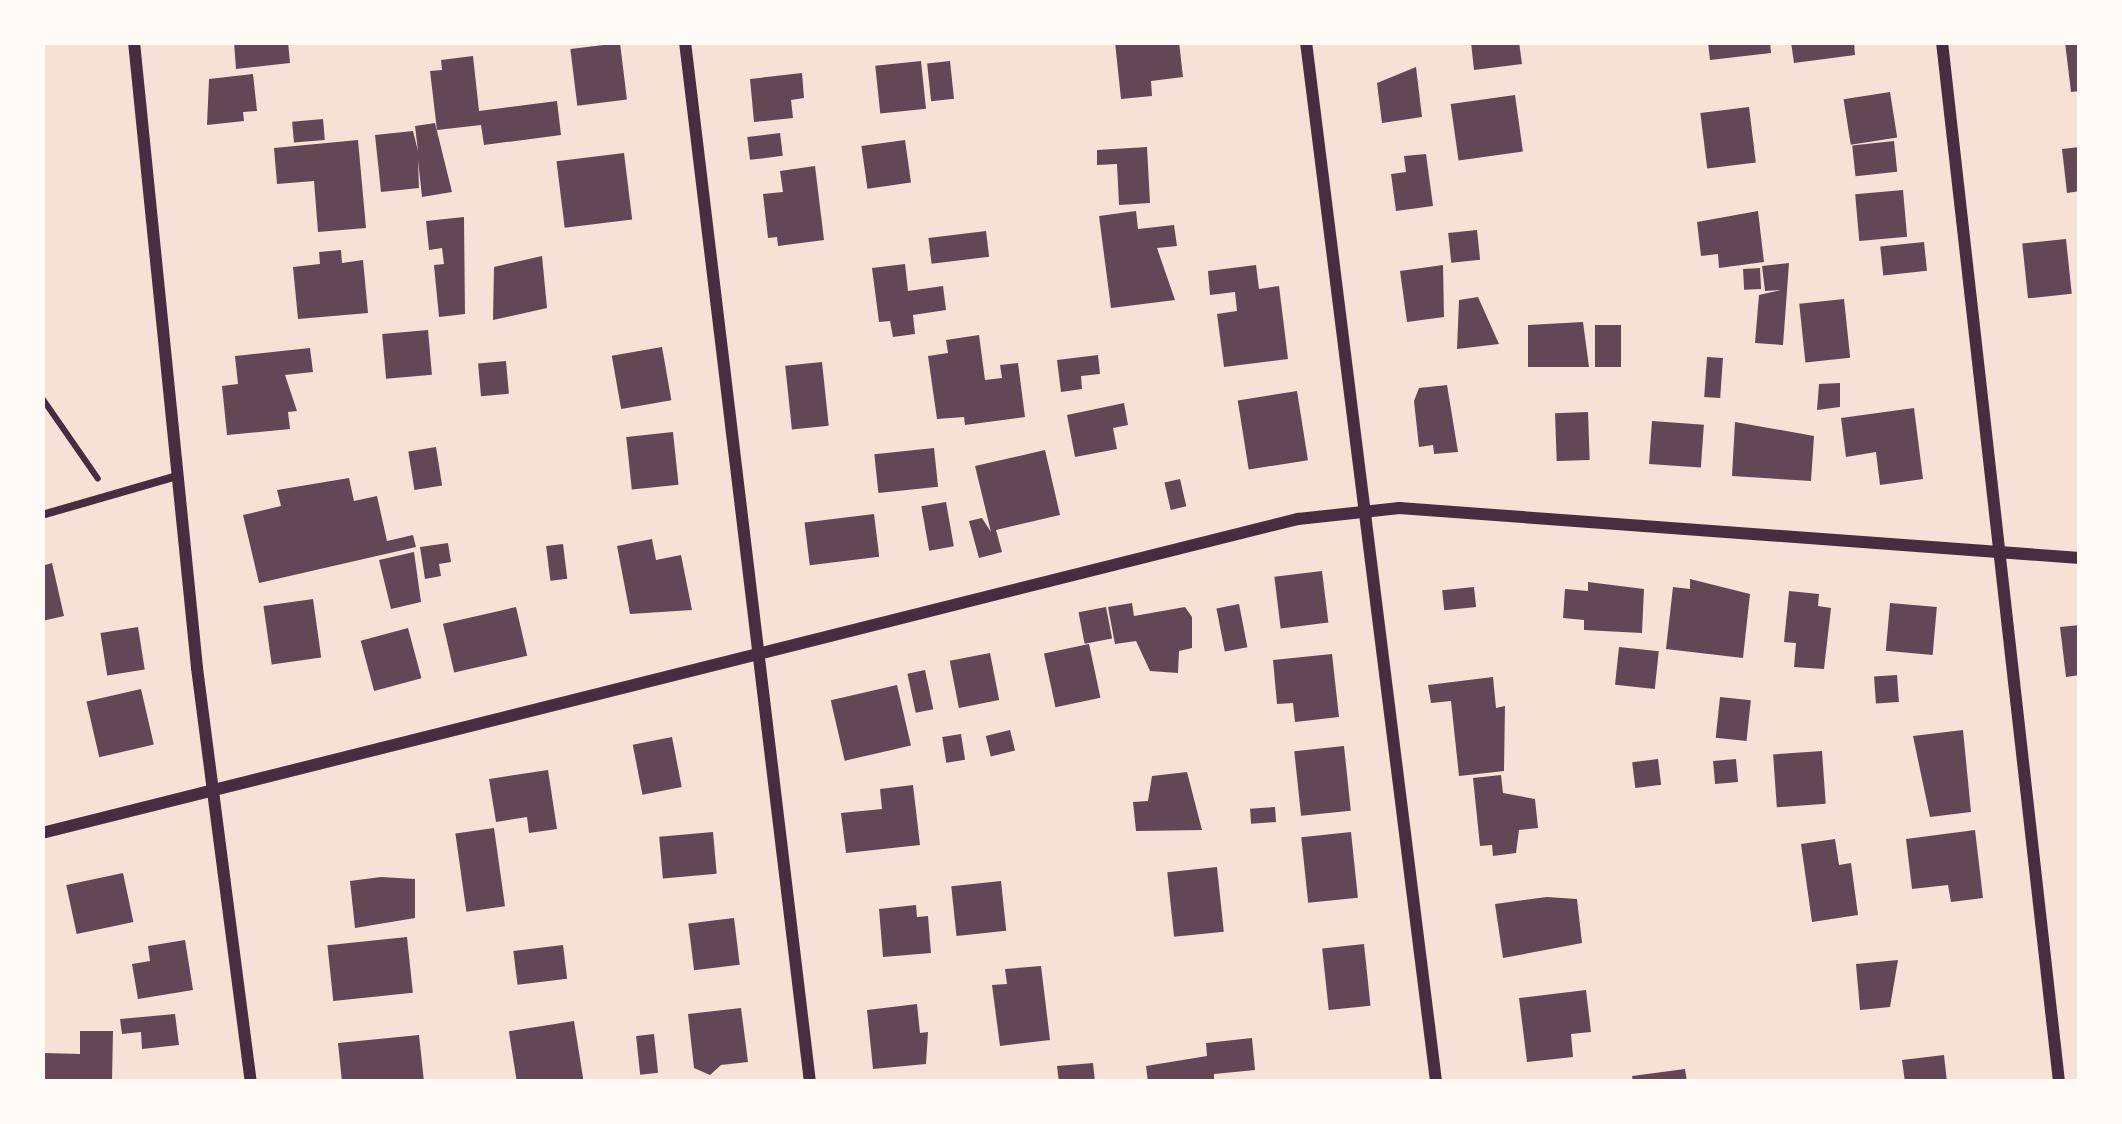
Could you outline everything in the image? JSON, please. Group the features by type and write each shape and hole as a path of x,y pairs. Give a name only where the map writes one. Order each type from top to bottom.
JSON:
{"street":[{"path":"134,42 212,788 251,1082"},
{"path":"685,42 810,1082"},
{"path":"1306,42 1436,1082"},
{"path":"1942,42 2059,1082"},
{"path":"42,833 759,656 1164,548 1366,511 2080,558"}],"lane":[{"path":"42,515 179,476"}],"path":[{"path":"42,398 110,495"}],"building":[{"path":"234,42 288,42 290,63 236,69"},
{"path":"1115,42 1179,42 1183,77 1151,81 1152,96 1121,99"},
{"path":"1471,42 1519,42 1522,64 1474,70"},
{"path":"1708,42 1770,42 1771,53 1710,60"},
{"path":"1791,42 1854,42 1855,55 1794,63"},
{"path":"2065,42 2080,42 2080,91 2071,92"},
{"path":"620,43 627,100 577,106 570,49"},
{"path":"473,56 479,111 557,101 561,135 484,145 481,125 437,130 430,71 442,70 441,60"},
{"path":"921,61 926,109 880,114 875,66"},
{"path":"950,61 954,99 931,101 927,63"},
{"path":"1416,67 1422,117 1382,123 1377,83"},
{"path":"802,73 804,98 791,100 793,118 754,122 750,79"},
{"path":"253,74 257,111 243,112 244,121 207,125 209,79"},
{"path":"1890,92 1897,137 1851,145 1844,99"},
{"path":"1515,95 1523,151 1459,160 1451,104"},
{"path":"1749,107 1756,163 1707,169 1700,113"},
{"path":"323,119 325,140 294,143 292,122"},
{"path":"435,123 452,192 422,197 418,160 419,188 381,192 375,135 413,131 418,151 415,126"},
{"path":"780,133 783,156 750,160 747,137"},
{"path":"358,140 366,228 318,232 314,181 277,184 274,148"},
{"path":"905,140 911,183 867,189 861,146"},
{"path":"1894,141 1897,172 1855,176 1852,145"},
{"path":"1147,147 1150,203 1119,205 1117,164 1097,165 1097,150"},
{"path":"2080,147 2080,191 2067,193 2062,149"},
{"path":"624,153 632,220 565,228 557,161"},
{"path":"1426,154 1433,206 1396,211 1391,174 1406,172 1404,156"},
{"path":"815,166 824,240 778,246 777,237 768,238 763,194 783,192 780,171"},
{"path":"1903,190 1907,237 1859,241 1855,194"},
{"path":"1136,211 1138,229 1174,225 1177,246 1157,248 1175,300 1111,308 1099,216"},
{"path":"1758,211 1764,262 1719,268 1718,254 1701,256 1697,222"},
{"path":"464,217 465,314 439,317 434,265 444,264 442,248 429,250 426,221"},
{"path":"1477,230 1480,260 1451,263 1448,233"},
{"path":"986,231 989,257 932,264 928,238"},
{"path":"2066,239 2072,294 2028,298 2022,244"},
{"path":"1924,242 1927,271 1883,275 1880,247"},
{"path":"341,250 342,263 363,260 368,313 298,319 293,267 320,264 319,252"},
{"path":"542,256 547,308 493,320 494,267"},
{"path":"1789,263 1783,345 1755,343 1759,295 1781,290 1765,291 1762,266"},
{"path":"905,264 908,291 943,286 946,310 913,315 915,334 893,337 890,321 879,322 872,268"},
{"path":"1256,265 1259,289 1279,286 1288,359 1224,367 1217,314 1237,311 1235,292 1210,295 1208,271"},
{"path":"1443,265 1444,317 1407,322 1400,271"},
{"path":"1760,268 1761,289 1744,290 1743,269"},
{"path":"1478,297 1499,344 1457,349 1459,300"},
{"path":"1844,299 1850,358 1805,362 1799,304"},
{"path":"1583,322 1589,367 1528,367 1528,325"},
{"path":"1595,325 1621,325 1621,367 1595,367"},
{"path":"428,330 432,375 386,379 382,334"},
{"path":"979,335 985,380 1002,378 1000,365 1018,363 1025,417 965,425 964,417 937,419 928,356 948,353 946,340"},
{"path":"662,347 671,400 621,409 612,356"},
{"path":"310,348 313,372 285,375 297,411 288,412 290,429 227,435 222,386 238,384 235,356"},
{"path":"1098,355 1100,374 1081,376 1082,389 1061,392 1057,360"},
{"path":"1707,357 1723,358 1720,398 1704,397"},
{"path":"506,361 509,394 481,396 478,363"},
{"path":"822,362 829,426 792,430 785,366"},
{"path":"1840,383 1840,407 1817,410 1819,384"},
{"path":"1447,385 1458,452 1434,454 1433,445 1419,447 1414,401 1419,388"},
{"path":"1297,391 1308,460 1249,470 1238,400"},
{"path":"1124,403 1128,425 1113,428 1117,449 1075,457 1067,415"},
{"path":"1914,408 1923,479 1880,485 1876,452 1846,457 1841,418"},
{"path":"1588,412 1590,460 1557,461 1555,413"},
{"path":"1652,421 1704,425 1701,468 1649,464"},
{"path":"1735,422 1814,436 1811,481 1732,476"},
{"path":"673,432 679,485 632,490 626,437"},
{"path":"436,447 442,486 414,490 408,451"},
{"path":"934,448 938,487 878,493 874,454"},
{"path":"1045,450 1060,515 996,530 1002,552 979,558 969,521 982,518 991,532 975,466"},
{"path":"349,478 354,501 377,496 387,541 413,535 416,547 259,583 243,515 281,506 277,490"},
{"path":"1180,479 1186,506 1171,510 1164,483"},
{"path":"946,502 954,546 929,551 921,506"},
{"path":"874,514 879,557 810,565 805,523"},
{"path":"652,539 656,560 681,555 692,610 630,614 617,546"},
{"path":"448,543 451,562 439,564 441,576 425,579 420,547"},
{"path":"563,544 567,579 550,581 546,546"},
{"path":"414,552 421,602 391,609 379,560"},
{"path":"52,563 64,616 42,621 42,566"},
{"path":"1322,571 1328,623 1281,628 1274,577"},
{"path":"1690,579 1750,594 1743,658 1666,649 1673,587 1690,589"},
{"path":"1588,582 1644,589 1642,633 1584,630 1584,620 1563,618 1565,589 1588,591"},
{"path":"1474,587 1476,607 1444,610 1442,590"},
{"path":"1789,591 1819,594 1818,606 1831,608 1824,669 1794,667 1796,643 1784,642"},
{"path":"313,599 321,657 272,664 263,606"},
{"path":"1132,603 1134,616 1185,607 1192,617 1192,648 1179,651 1178,673 1150,671 1136,641 1115,644 1108,607"},
{"path":"1890,603 1937,607 1933,655 1886,651"},
{"path":"1239,604 1247,647 1225,652 1216,608"},
{"path":"516,607 527,656 454,673 443,624"},
{"path":"1106,607 1112,638 1085,644 1079,612"},
{"path":"2080,625 2080,675 2066,677 2060,627"},
{"path":"138,627 145,669 107,675 100,633"},
{"path":"408,628 421,678 374,691 361,641"},
{"path":"1089,644 1100,698 1055,707 1044,654"},
{"path":"1619,647 1659,651 1655,689 1615,685"},
{"path":"990,653 999,700 959,708 950,661"},
{"path":"1332,654 1339,717 1295,722 1293,703 1277,704 1273,660"},
{"path":"925,670 933,709 916,713 907,674"},
{"path":"1897,675 1899,702 1876,704 1874,677"},
{"path":"1493,677 1496,708 1505,706 1504,771 1459,776 1451,701 1431,703 1428,685"},
{"path":"897,685 911,745 845,761 831,700"},
{"path":"141,689 154,745 99,757 86,702"},
{"path":"1720,697 1751,700 1747,741 1716,738"},
{"path":"1010,730 1015,750 991,756 986,736"},
{"path":"1963,730 1971,812 1930,817 1913,736"},
{"path":"961,734 965,760 946,763 942,737"},
{"path":"672,737 682,787 642,795 633,745"},
{"path":"1344,746 1351,811 1301,816 1294,751"},
{"path":"1822,751 1826,804 1777,807 1773,754"},
{"path":"1658,759 1661,785 1635,788 1632,762"},
{"path":"1736,759 1738,782 1715,784 1713,761"},
{"path":"548,770 557,829 529,833 527,817 496,822 489,779"},
{"path":"1187,772 1202,830 1136,831 1133,802 1148,801 1152,776"},
{"path":"1501,775 1503,793 1535,799 1538,828 1519,830 1516,853 1493,856 1492,845 1480,846 1473,778"},
{"path":"913,785 920,845 846,853 841,813 882,809 880,789"},
{"path":"1275,807 1276,822 1251,824 1250,809"},
{"path":"494,828 505,906 466,912 455,833"},
{"path":"1975,830 1983,898 1951,902 1948,885 1912,889 1906,839"},
{"path":"713,832 717,874 663,879 659,837"},
{"path":"1351,832 1358,898 1308,903 1301,837"},
{"path":"1835,839 1839,865 1851,863 1858,915 1812,922 1801,844"},
{"path":"1217,867 1224,932 1174,937 1167,872"},
{"path":"123,873 133,922 77,934 66,885"},
{"path":"415,879 415,918 355,928 350,881"},
{"path":"1001,881 1006,931 957,936 951,886"},
{"path":"1547,897 1577,899 1582,943 1503,958 1495,904"},
{"path":"916,905 917,917 928,916 931,953 883,957 879,909"},
{"path":"734,918 740,965 694,970 688,924"},
{"path":"407,937 413,993 333,1001 327,945"},
{"path":"185,940 193,990 138,999 132,964 150,961 148,946"},
{"path":"1364,944 1370,1006 1329,1010 1322,948"},
{"path":"563,945 567,979 518,985 513,951"},
{"path":"1898,960 1890,1007 1860,1010 1856,964"},
{"path":"1041,966 1050,1040 1000,1046 992,985 1007,984 1005,969"},
{"path":"1586,990 1591,1032 1571,1034 1573,1057 1527,1062 1519,998"},
{"path":"917,1004 920,1033 928,1032 926,1064 873,1069 867,1010"},
{"path":"741,1008 748,1062 721,1065 710,1075 694,1068 688,1014"},
{"path":"175,1014 179,1045 142,1049 141,1032 122,1034 120,1019"},
{"path":"574,1021 583,1080 517,1082 509,1031"},
{"path":"80,1031 113,1031 112,1082 43,1082 44,1053 80,1054"},
{"path":"654,1034 658,1073 640,1075 636,1036"},
{"path":"419,1035 424,1082 342,1082 338,1043"},
{"path":"1252,1038 1255,1070 1214,1074 1214,1082 1148,1082 1146,1066 1207,1056 1206,1043"},
{"path":"1944,1055 1947,1082 1905,1082 1902,1060"},
{"path":"1093,1063 1095,1082 1059,1082 1057,1066"},
{"path":"1685,1069 1687,1082 1633,1082 1632,1076"}]}
